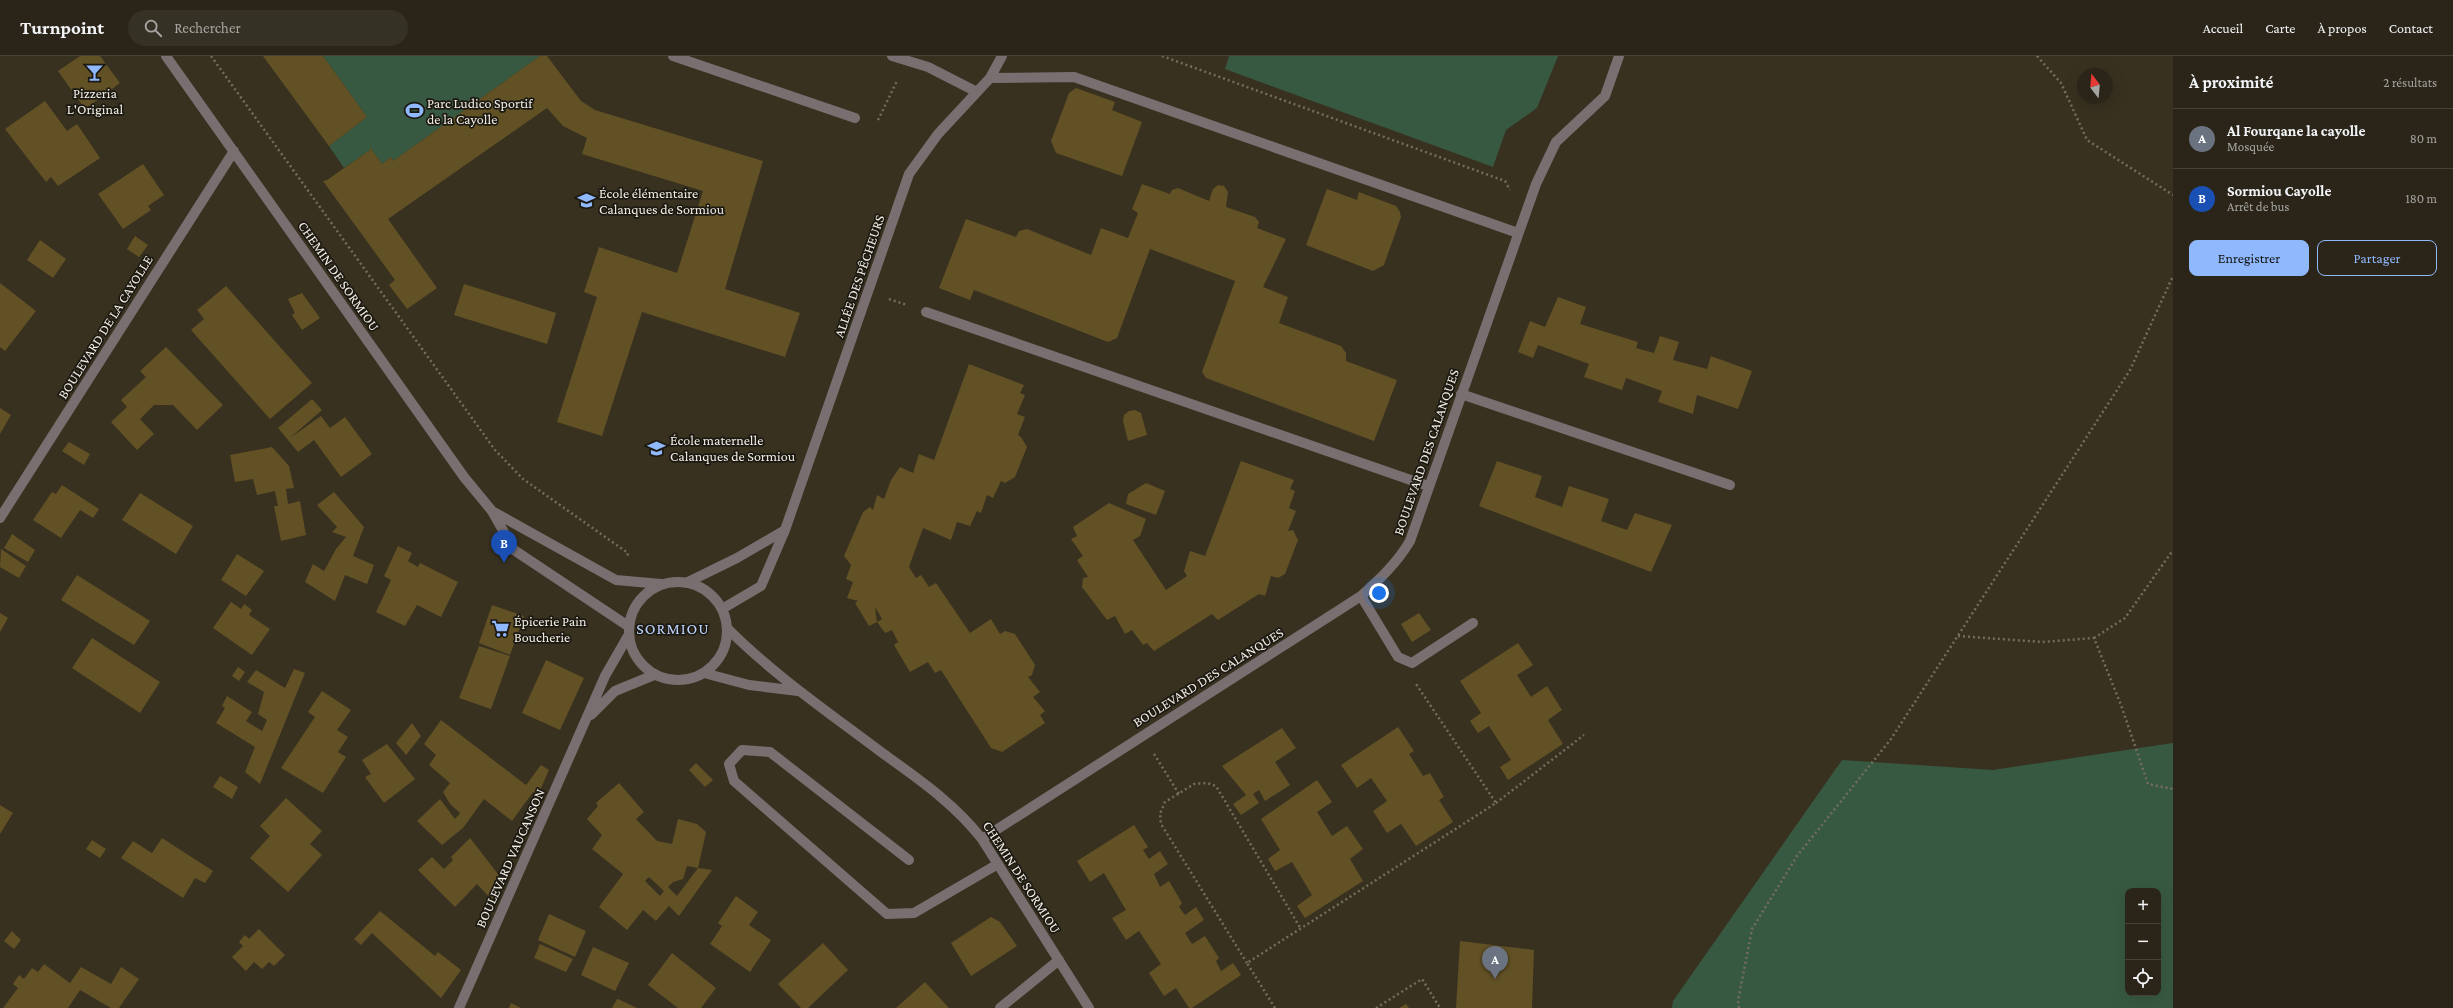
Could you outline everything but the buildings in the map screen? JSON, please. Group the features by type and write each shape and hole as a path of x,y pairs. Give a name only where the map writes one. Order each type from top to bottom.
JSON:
{"street":[{"name":"CHEMIN DE SORMIOU","path":"166,56 464,477 492,511 514,550 628,631"},
{"path":"673,56 854,118"},
{"path":"892,56 928,67 976,92"},
{"name":"ALLÉE DES PÊCHEURS","path":"722,609 760,586 785,530 909,174 938,134 990,78 1002,56"},
{"name":"BOULEVARD DES CALANQUES","path":"982,839 1142,734 1361,596 1386,574 1410,541 1428,486 1536,184 1556,142 1605,96 1619,56"},
{"path":"990,78 1074,77 1518,233"},
{"name":"BOULEVARD DE LA CAYOLLE","path":"0,518 234,151"},
{"path":"926,312 1428,486"},
{"path":"1461,394 1730,485"},
{"name":"CHEMIN DE SORMIOU","path":"492,511 616,580 663,584"},
{"path":"686,583 737,558 785,530"},
{"path":"686,583 700,588 713,597 722,609 727,628 726,641 722,653 715,664 704,673 679,681 666,680 654,675 637,658 628,631 632,612 639,600 650,590 663,584 686,583"},
{"path":"1361,596 1398,657 1412,663 1473,623"},
{"name":"CHEMIN DE SORMIOU","path":"727,628 755,656 798,691 929,787 970,823 982,839 1089,1008"},
{"name":"BOULEVARD VAUCANSON","path":"459,1008 605,676 628,631"},
{"path":"704,673 749,686 798,691"},
{"name":"BOULEVARD VAUCANSON","path":"587,719 616,691 654,675"},
{"path":"910,860 770,752 742,750 730,764 734,781 887,914 914,913 998,864"},
{"path":"1000,1008 1059,960"}],"path":[{"path":"211,56 495,450 523,479 628,553 627,562"},
{"path":"1162,56 1505,181 1512,193"},
{"path":"2037,56 2061,83 2087,140 2173,195"},
{"path":"854,118 876,126 907,61"},
{"path":"1739,1008 1738,1001 1752,930 1797,856 1891,738 2130,370 2173,276"},
{"path":"867,292 926,312"},
{"path":"1957,636 2042,642 2094,638 2125,618 2173,550"},
{"path":"2094,638 2121,705 2148,784 2173,789"},
{"path":"1398,657 1496,803"},
{"path":"1142,734 1179,794"},
{"path":"1247,963 1496,803 1584,735"},
{"path":"1275,1008 1162,824 1160,814 1165,802 1194,784 1207,783 1216,786 1301,929"},
{"path":"1376,1008 1422,979 1440,1008"}],"green space":[{"name":"Parc Ludico Sportif de la Cayolle","path":"323,56 540,56 393,161 391,157 382,164 370,147 370,150 344,168 329,146 367,117"},
{"path":"1229,56 1558,56 1537,108 1506,130 1493,167 1225,69"},
{"path":"2173,743 2173,1008 1672,1008 1673,1001 1842,760 1993,770"}],"place":[{"name":"Pizzeria L'Original","path":"95,73"},
{"name":"Parc Ludico Sportif de la Cayolle","path":"414,111"},
{"name":"École élémentaire Calanques de Sormiou","path":"586,201"},
{"name":"École maternelle Calanques de Sormiou","path":"657,448"},
{"name":"Sormiou Cayolle","path":"504,563"},
{"name":"Épicerie Pain Boucherie","path":"501,629"},
{"name":"Al Fourqane la cayolle","path":"1495,979"}],"district":[{"name":"SORMIOU","path":"673,628"}]}
